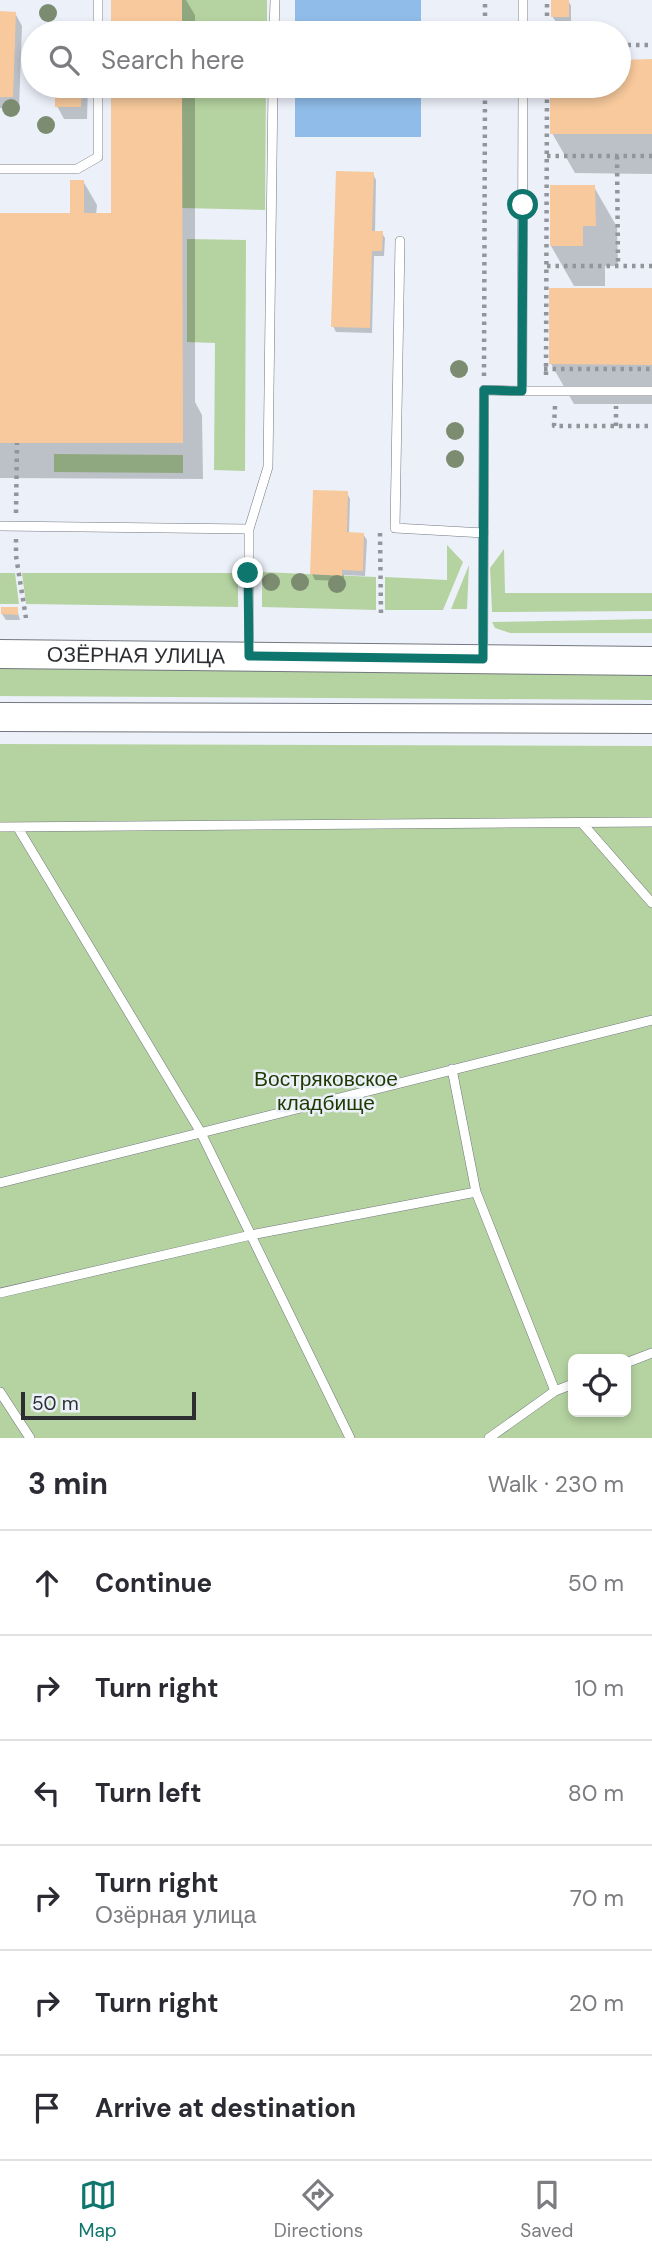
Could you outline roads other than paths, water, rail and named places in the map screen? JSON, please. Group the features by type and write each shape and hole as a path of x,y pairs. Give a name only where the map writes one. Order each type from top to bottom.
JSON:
{"main road":[{"name":"ОЗЁРНАЯ УЛИЦА","path":"0,654 652,660"},
{"path":"0,718 652,719"}],"lane":[{"path":"98,0 98,21"},
{"path":"274,21 275,0"},
{"path":"523,0 523,21"},
{"path":"0,169 76,169 98,157 98,98"},
{"path":"249,656 249,529 268,467 273,98"},
{"path":"522,391 523,98"},
{"path":"400,241 395,528 484,533"},
{"path":"483,659 484,390 652,391"},
{"path":"0,526 249,529"},
{"path":"0,828 652,822"},
{"path":"582,823 652,902"},
{"path":"18,828 200,1131 350,1438"},
{"path":"0,1182 652,1020"},
{"path":"452,1069 476,1192 555,1391"},
{"path":"0,1293 251,1235 476,1192"},
{"path":"631,1361 652,1353"},
{"path":"489,1438 555,1391 568,1386"},
{"path":"0,1392 30,1438"}],"water":[{"path":"295,0 421,0 421,21 295,21"},
{"path":"295,98 421,98 421,137 295,137"}],"park label":[{"name":"Востряковское кладбище","path":"326,1091"}]}
